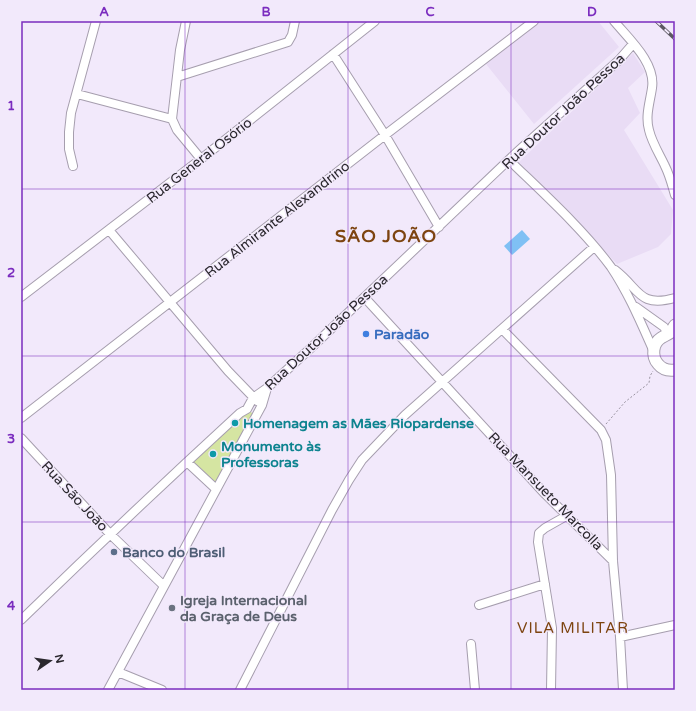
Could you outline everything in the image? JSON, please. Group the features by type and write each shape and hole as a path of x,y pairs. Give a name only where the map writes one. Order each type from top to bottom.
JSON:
{"main road":[{"path":"672,331 659,339 655,345 654,358 663,368 670,371 675,370"}],"street":[{"path":"72,166 69,149 71,113 96,21"},
{"path":"186,21 180,50 172,119 177,130 201,159"},
{"path":"177,77 288,42 292,35 294,21"},
{"name":"Rua General Osório","path":"21,297 201,159 375,21"},
{"name":"Rua Almirante Alexandrino","path":"21,418 170,301 534,21"},
{"path":"614,21 646,60 652,77 653,86 647,123 649,132 671,179 675,195"},
{"name":"Rua Doutor João Pessoa","path":"21,620 187,462 240,413 247,409 253,398 267,388 365,298 509,160 619,60 633,44"},
{"path":"333,54 385,135 438,227"},
{"path":"77,94 172,119"},
{"path":"509,160 546,196 594,247 611,268 635,307 654,352"},
{"path":"109,230 228,371 253,398 262,405"},
{"path":"240,690 349,480 362,460 405,415 442,381 594,247"},
{"path":"611,268 626,279 644,298 650,301 663,301 675,298"},
{"name":"Rua Mansueto Marcolla","path":"365,298 544,494 568,515 613,561"},
{"path":"635,307 672,331"},
{"path":"502,329 601,430 606,440 610,462 613,561 623,690"},
{"path":"108,690 257,415 262,405 267,388"},
{"path":"247,409 257,415"},
{"name":"Rua São João","path":"21,438 110,534 164,586"},
{"path":"187,462 216,489"},
{"path":"551,690 552,628 538,542 539,533 568,515"},
{"path":"479,605 545,584"},
{"path":"620,637 675,625"},
{"path":"471,644 475,690"},
{"path":"118,672 162,690"}],"path":[{"path":"601,430 625,402 650,383 650,376 658,364"}],"shaded area":[{"path":"541,21 598,21 619,47 534,124 486,64"},
{"path":"633,53 645,72 628,88 640,113 624,130 673,210 671,234 658,247 617,264 518,163"}],"green space":[{"path":"247,410 256,415 216,488 187,462"}],"water":[{"path":"522,230 530,239 512,255 504,246"}],"railway":[{"path":"656,21 675,39"}],"place":[{"name":"Paradão","path":"366,334"},
{"name":"Homenagem as Mães Riopardense","path":"235,423"},
{"name":"Monumento às Professoras","path":"213,454"},
{"name":"Banco do Brasil","path":"114,552"},
{"name":"Igreja Internacional da Graça de Deus","path":"172,608"}],"district":[{"name":"SÃO JOÃO","path":"386,236"},
{"name":"VILA MILITAR","path":"573,628"}]}
